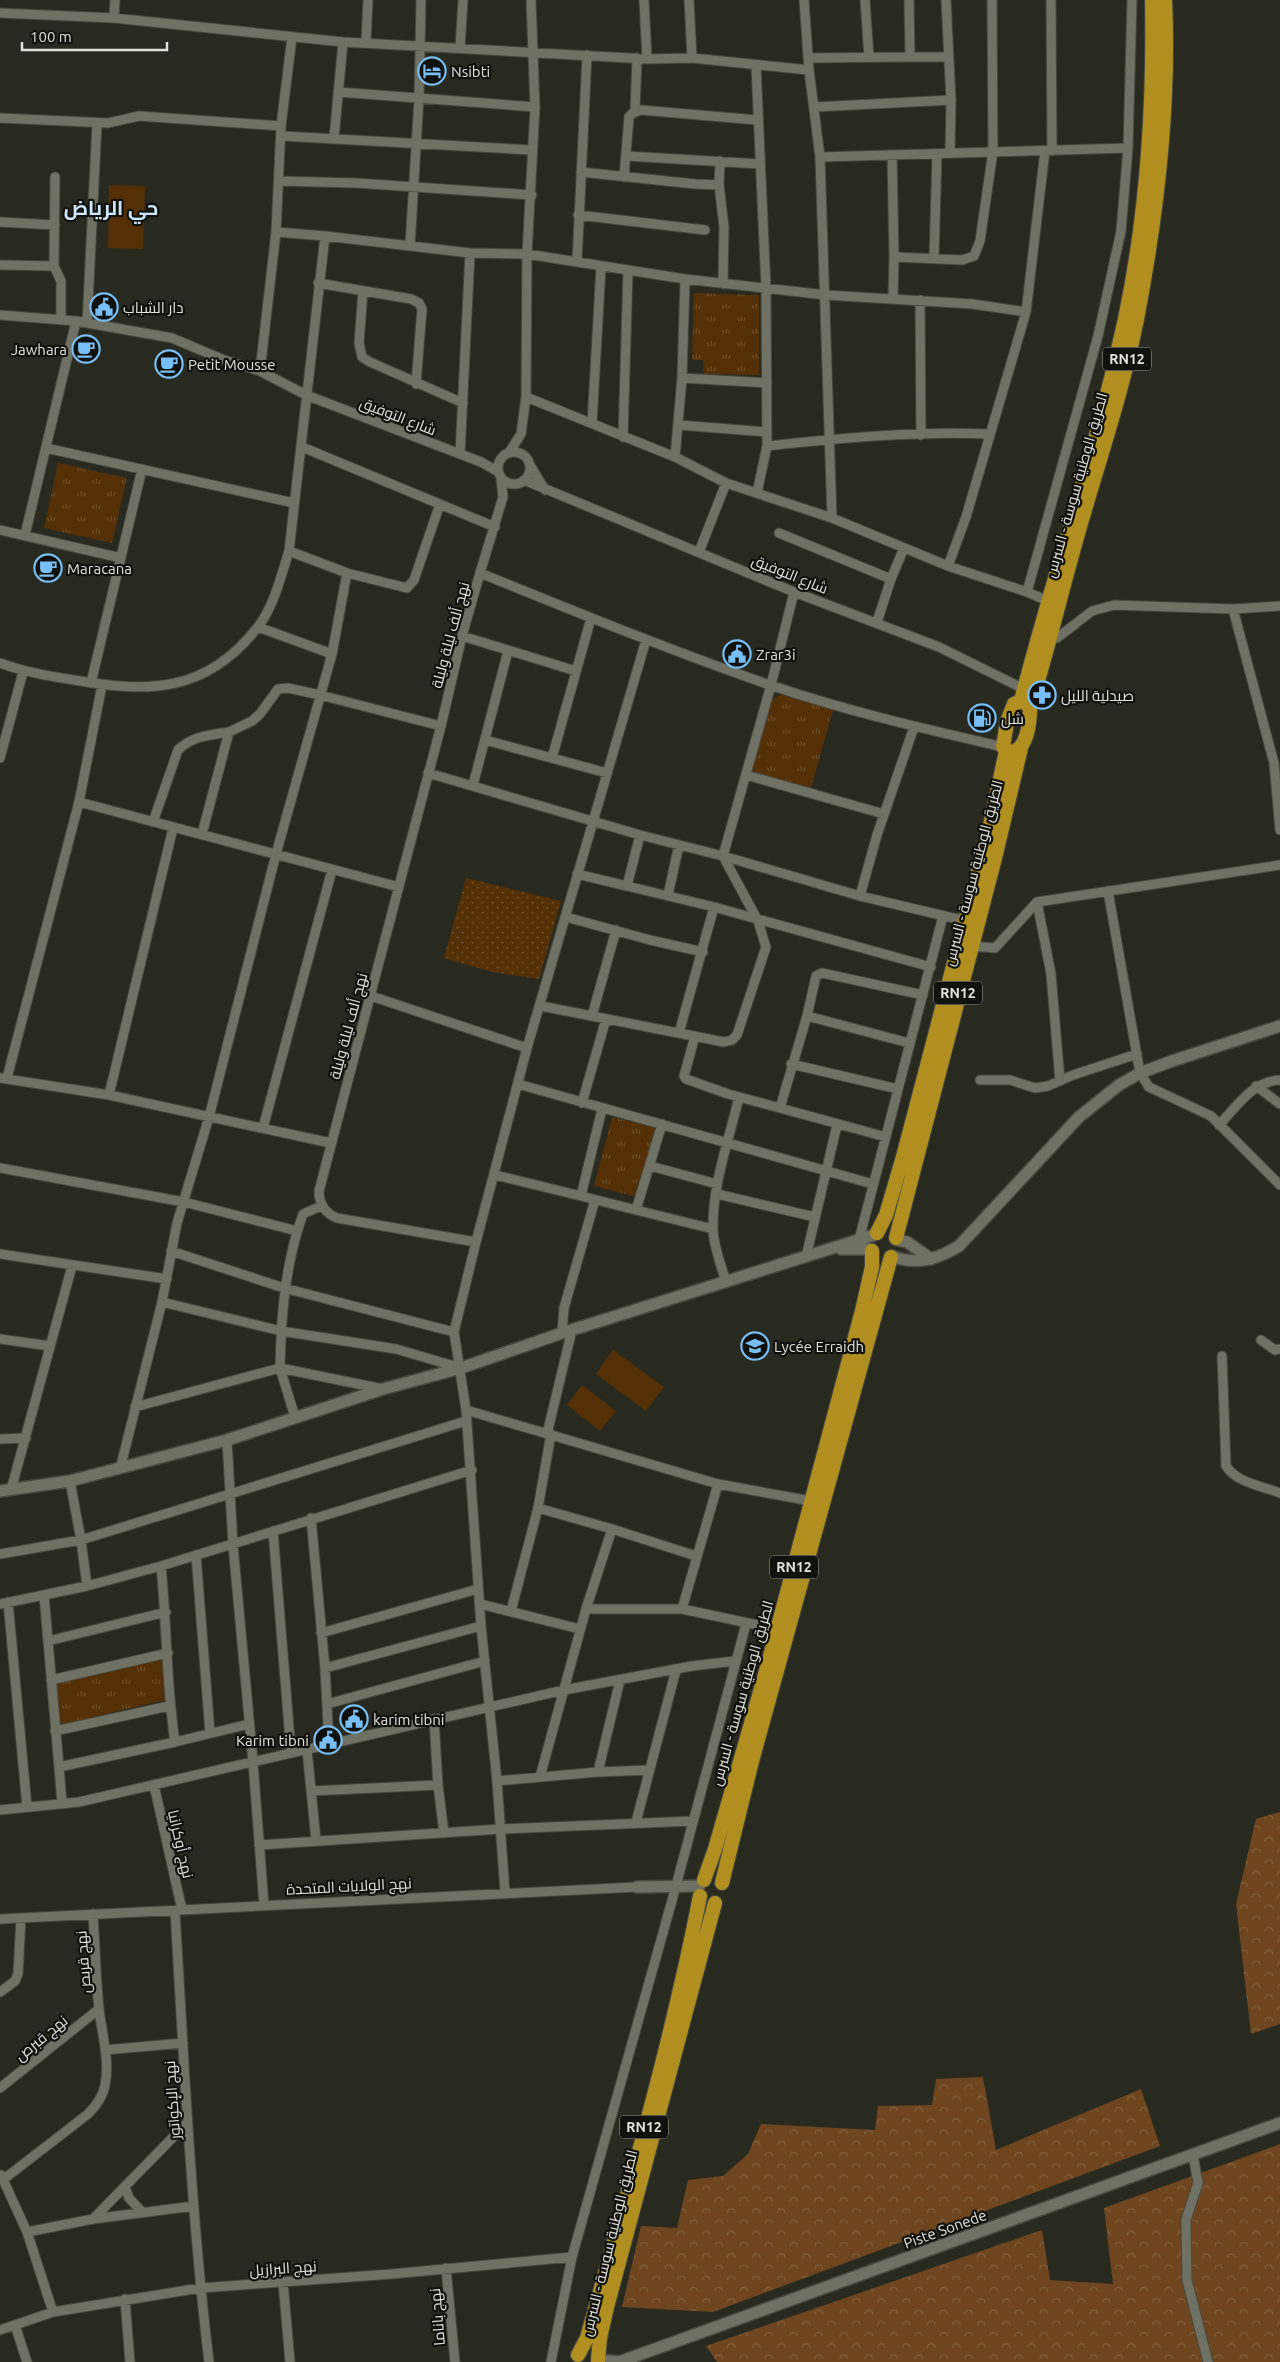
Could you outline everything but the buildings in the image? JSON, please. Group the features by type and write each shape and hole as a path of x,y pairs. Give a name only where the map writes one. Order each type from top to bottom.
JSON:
{"highway":[{"name":"الطريق الوطنية سوسة - السرس","path":"1025,699 1048,601 1103,410 1125,318 1139,230 1145,171 1149,120 1152,0"},
{"name":"الطريق الوطنية سوسة - السرس","path":"1025,699 1050,638 1079,529 1115,409 1137,319 1156,199 1166,54 1165,0"},
{"name":"RN12","path":"1005,749 1007,722 1012,707 1025,699 1027,728 1021,748"},
{"name":"الطريق الوطنية سوسة - السرس","path":"896,1239 970,946 995,858 1021,748"},
{"path":"1005,749 1013,752 1021,748"},
{"name":"الطريق الوطنية سوسة - السرس","path":"876,1234 886,1215 903,1158 990,826 1005,749"},
{"path":"876,1234 890,1232 896,1239"},
{"name":"RN12","path":"871,1250 870,1241 876,1234"},
{"name":"RN12","path":"891,1256 897,1249 896,1239"},
{"name":"الطريق الوطنية سوسة - السرس","path":"576,2359 587,2338 642,2138 678,1996 701,1887 715,1849 862,1311 872,1267 871,1250"},
{"path":"871,1250 878,1257 891,1256"},
{"name":"الطريق الوطنية سوسة - السرس","path":"722,1882 752,1761 891,1256"},
{"path":"715,1903 708,1903 701,1887 715,1878 722,1882"},
{"name":"RN12","path":"715,1903 724,1894 722,1882"},
{"name":"الطريق الوطنية سوسة - السرس","path":"598,2361 600,2338 607,2307 715,1903"},
{"name":"RN12","path":"576,2359 589,2352 598,2361"}],"street":[{"path":"114,18 115,0"},
{"path":"366,42 368,0"},
{"path":"410,246 419,98 421,0"},
{"path":"460,48 463,0"},
{"path":"503,497 498,462 507,453 520,434 526,397 527,254 532,194 535,106 531,0"},
{"path":"644,0 647,59"},
{"path":"689,0 692,58"},
{"path":"804,0 809,70 820,158 831,439 832,518"},
{"path":"865,0 870,58"},
{"path":"909,0 910,57"},
{"path":"946,0 951,100 950,153"},
{"path":"894,257 962,260 974,256 980,241 992,151 992,0"},
{"path":"948,566 966,517 1026,312 1049,151 1052,0"},
{"path":"1027,592 1108,294 1121,231 1128,148 1132,0"},
{"path":"0,13 114,18 343,42 533,51 647,59 692,58 809,70"},
{"path":"260,371 276,232 281,126 292,37"},
{"path":"334,138 343,42"},
{"path":"577,262 587,55"},
{"path":"808,58 949,57"},
{"path":"635,111 637,58"},
{"path":"756,66 766,288 767,383 767,446 757,492"},
{"path":"338,92 535,106"},
{"path":"815,107 951,100"},
{"path":"624,177 629,117 635,111 757,120"},
{"path":"0,118 113,123 139,116 281,126"},
{"path":"87,323 97,123"},
{"path":"282,136 532,150"},
{"path":"820,158 1128,148"},
{"path":"934,258 937,154"},
{"path":"892,155 893,298"},
{"path":"627,156 760,164"},
{"path":"720,161 719,185 724,227 723,284"},
{"path":"581,172 719,185"},
{"path":"55,177 54,266 61,281 61,320"},
{"path":"279,181 532,194"},
{"path":"578,215 705,230"},
{"path":"0,222 55,225"},
{"path":"276,232 470,253 527,254 628,271 723,284 826,294 920,300 1026,312"},
{"path":"0,664 23,672 102,685 149,688 189,680 213,669 258,627 279,582 289,551 324,236"},
{"path":"460,454 470,253"},
{"path":"0,265 54,266"},
{"path":"592,424 601,266"},
{"path":"623,437 628,271"},
{"path":"675,457 682,378 685,279"},
{"path":"318,283 411,299 419,303 422,309 416,384"},
{"path":"363,291 359,343 360,354 370,362 416,384 463,403"},
{"path":"920,300 921,435"},
{"name":"شارع التوفيق","path":"0,315 76,321 172,338 224,360 260,371 306,396 481,462 499,475"},
{"path":"25,536 76,321"},
{"path":"682,378 767,383"},
{"path":"526,397 675,457 726,483 832,518 948,566 1027,592 1048,601"},
{"path":"678,425 767,432"},
{"path":"767,446 831,439 962,433 989,434"},
{"path":"503,497 529,473 528,461 520,434"},
{"path":"302,447 495,527"},
{"path":"46,448 294,503"},
{"path":"481,462 507,453 519,452 528,461 545,490"},
{"path":"91,683 142,469"},
{"path":"499,475 508,484 520,482"},
{"name":"شارع التوفيق","path":"520,482 545,490 794,592 939,647 1025,699"},
{"path":"699,552 726,483"},
{"name":"نهج ألف ليلة وليلة","path":"321,1206 319,1191 331,1143 441,726 462,636 503,497"},
{"path":"289,551 347,573 398,586 410,587 440,504"},
{"path":"0,530 121,558"},
{"path":"779,533 891,579"},
{"path":"876,622 904,548"},
{"path":"120,1469 162,1302 184,1202 209,1118 276,854 332,654 347,573"},
{"path":"480,573 646,640 771,685 914,727 1005,749"},
{"path":"541,1006 724,1042 732,1040 737,1035 766,947 758,921 723,856 771,685 794,592"},
{"path":"1050,638 1057,638 1092,611 1114,605 1233,609 1280,606"},
{"path":"1233,609 1274,763 1280,830"},
{"path":"552,758 590,618"},
{"path":"258,627 332,654"},
{"path":"462,636 576,671"},
{"path":"505,1893 497,1780 478,1589 472,1470 461,1368 454,1332 527,1048 541,1006 592,820 646,640"},
{"path":"473,785 508,651"},
{"path":"0,758 23,672"},
{"path":"102,685 79,802 4,1078 109,1096 331,1143"},
{"path":"153,822 178,750 184,744 199,737 229,732 252,721 260,714 278,689 288,688 320,695 441,726"},
{"path":"860,896 884,814 914,727"},
{"path":"202,834 229,732"},
{"path":"485,740 607,773"},
{"path":"428,773 592,820 640,836 679,844 860,896 966,921"},
{"path":"746,775 884,814"},
{"path":"79,802 399,887"},
{"path":"109,1096 173,828"},
{"path":"627,886 640,836"},
{"path":"668,895 679,844"},
{"path":"970,946 995,948 1037,902 1280,865"},
{"path":"262,1128 332,870"},
{"path":"577,874 668,895 758,921 885,952 930,967"},
{"path":"1108,891 1140,1073 1150,1087 1211,1116 1280,1185"},
{"path":"1037,902 1052,974 1060,1081"},
{"path":"679,1033 714,907"},
{"path":"566,916 703,952"},
{"path":"859,1240 942,916"},
{"path":"592,1016 616,930"},
{"path":"780,1108 807,1016 816,976 822,973 923,995"},
{"path":"370,996 527,1048"},
{"path":"807,1016 909,1043"},
{"path":"582,1103 606,1019"},
{"path":"891,1256 910,1260 931,1259 945,1255 959,1246 1079,1117 1119,1085 1140,1073 1280,1026"},
{"path":"695,1036 685,1078 739,1097 886,1137"},
{"path":"980,1080 1010,1080 1035,1088 1048,1086 1137,1054"},
{"path":"792,1064 898,1089"},
{"path":"1219,1125 1256,1086 1269,1081 1280,1080"},
{"path":"518,1084 873,1184"},
{"path":"1256,1086 1280,1104"},
{"path":"726,1282 716,1249 713,1229 717,1184 739,1097"},
{"path":"581,1196 602,1109"},
{"path":"636,1210 662,1124"},
{"path":"806,1257 828,1172 837,1125"},
{"path":"650,1166 717,1184"},
{"path":"0,1168 184,1202 297,1231"},
{"path":"495,1175 713,1229"},
{"path":"717,1194 816,1217"},
{"path":"511,1611 538,1508 567,1332 564,1308 594,1200"},
{"path":"294,1416 280,1368 281,1331 284,1288 297,1231 303,1214 321,1206 337,1218 476,1242"},
{"path":"5,1491 70,1481 227,1440 294,1416 461,1368 567,1332 834,1249 876,1234"},
{"path":"896,1239 907,1242 931,1259"},
{"path":"834,1249 871,1250"},
{"path":"172,1251 284,1288 454,1332"},
{"path":"0,1254 167,1279"},
{"path":"5,1491 26,1438 72,1266"},
{"path":"162,1302 281,1331 396,1349 461,1368"},
{"path":"0,1339 50,1346"},
{"path":"1261,1340 1275,1350 1280,1349"},
{"path":"1222,1356 1226,1466 1231,1474 1242,1480 1280,1492"},
{"path":"135,1407 280,1368 383,1389"},
{"path":"466,1410 718,1484 811,1500"},
{"path":"0,1554 81,1540 231,1492 466,1421"},
{"path":"0,1439 26,1438"},
{"path":"227,1440 233,1545 264,1905"},
{"path":"27,1807 4,1603 87,1586 162,1566 233,1545 311,1518 472,1470"},
{"path":"70,1481 87,1586"},
{"path":"682,1609 718,1484"},
{"path":"538,1508 696,1556"},
{"path":"311,1518 325,1668 328,1744"},
{"path":"540,1777 580,1628 612,1529"},
{"path":"274,1531 292,1752"},
{"path":"196,1555 210,1733"},
{"path":"162,1566 166,1612 169,1706 175,1742"},
{"path":"322,1633 478,1589"},
{"path":"44,1595 62,1803"},
{"path":"480,1604 580,1628"},
{"path":"586,1610 682,1609 776,1629"},
{"path":"48,1641 166,1612"},
{"path":"551,2362 572,2257 746,1624"},
{"path":"325,1668 481,1626"},
{"path":"51,1680 168,1653"},
{"path":"327,1704 485,1661"},
{"path":"0,1810 79,1802 564,1690 676,1670 735,1662"},
{"path":"636,1822 676,1670"},
{"path":"598,1772 620,1680"},
{"path":"55,1731 169,1706"},
{"path":"434,1719 438,1786 444,1833"},
{"path":"59,1767 249,1724"},
{"path":"308,1750 316,1840"},
{"path":"497,1780 650,1770"},
{"name":"نهج أوكرانيا","path":"154,1785 179,1910"},
{"path":"311,1792 438,1786"},
{"path":"259,1845 501,1829 693,1821"},
{"name":"نهج الولايات المتحدة","path":"0,1919 505,1893 637,1887 701,1887"},
{"name":"نهج الإكواتور","path":"179,1910 182,2043 187,2123 208,2362"},
{"name":"نهج قربص","path":"2,2176 97,2106 106,2084 105,2050 99,2009 94,1914"},
{"path":"0,1992 15,1981 18,1974 21,1918"},
{"name":"نهج قبرص","path":"0,2088 99,2009"},
{"path":"105,2050 182,2043"},
{"path":"93,2219 187,2123"},
{"name":"Piste Sonede","path":"620,2362 1280,2123"},
{"path":"1193,2155 1198,2183 1186,2220 1187,2280 1208,2362"},
{"path":"2,2176 27,2232 53,2312"},
{"path":"125,2187 129,2198 142,2212"},
{"path":"27,2232 93,2219 194,2206"},
{"name":"نهج البرازيل","path":"0,2330 53,2312 200,2288 572,2257"},
{"name":"نهج باناما","path":"446,2268 455,2362"},
{"path":"283,2282 290,2362"},
{"path":"125,2299 130,2362"},
{"path":"15,2325 27,2362"},
{"path":"598,2361 620,2362"}],"green space":[{"path":"109,185 145,186 143,249 108,248"},
{"path":"694,293 759,295 759,375 704,374 703,360 692,360"},
{"path":"58,463 127,478 112,543 44,528"},
{"path":"784,693 833,710 811,788 751,772 773,699"},
{"path":"466,878 561,901 539,979 492,972 444,958"},
{"path":"612,1117 655,1128 637,1197 594,1186"},
{"path":"613,1350 664,1387 646,1411 596,1374"},
{"path":"582,1385 616,1411 600,1431 567,1405"},
{"path":"158,1658 163,1661 165,1700 63,1724 59,1721 55,1684"},
{"path":"1280,1812 1280,2024 1251,2034 1236,1904 1256,1819"},
{"path":"983,2077 996,2150 1141,2089 1160,2146 713,2312 622,2307 641,2226 677,2228 688,2180 723,2176 748,2154 761,2124 875,2130 878,2106 932,2105 936,2079"},
{"path":"1280,2144 1280,2362 717,2362 706,2346 1042,2230 1050,2280 1113,2284 1104,2208"}],"place":[{"name":"Nsibti","path":"432,71"},
{"name":"دار الشباب","path":"104,307"},
{"name":"Jawhara","path":"86,349"},
{"name":"Petit Mousse","path":"169,364"},
{"name":"Maracana","path":"48,568"},
{"name":"Zrar3i","path":"737,654"},
{"name":"صيدلية الليل","path":"1042,695"},
{"name":"شل","path":"982,718"},
{"name":"Lycée Erraidh","path":"755,1346"},
{"name":"karim tibni","path":"354,1719"},
{"name":"Karim tibni","path":"328,1740"}],"district":[{"name":"حي الرياض","path":"111,207"}]}
